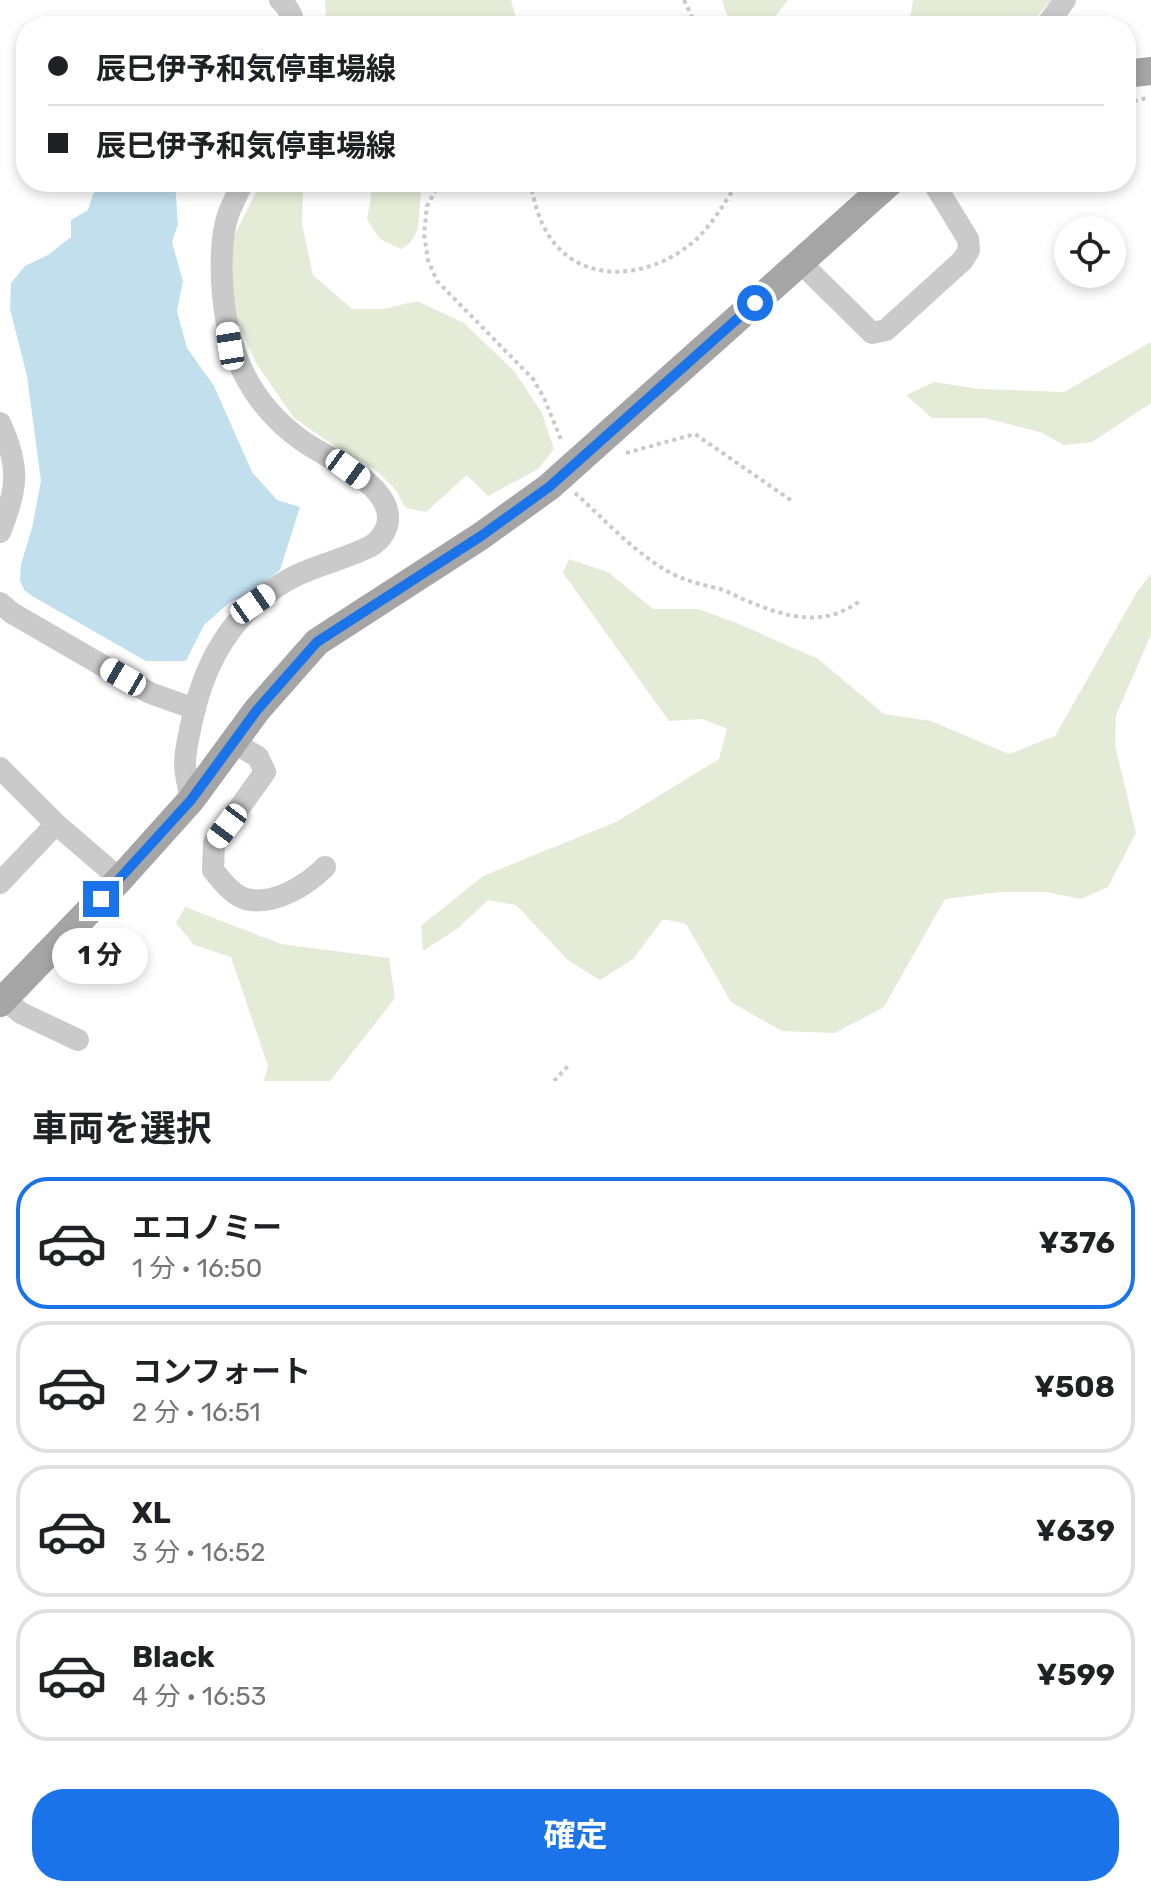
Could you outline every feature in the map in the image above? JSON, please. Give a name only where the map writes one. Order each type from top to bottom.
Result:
[{"type":"main road","points":[[2,1001],[191,800],[257,710],[317,642],[481,536],[549,487],[576,480],[595,447],[879,192]]},
{"type":"street","points":[[280,0],[292,16]]},
{"type":"street","points":[[191,800],[185,765],[195,709],[199,689],[219,645],[253,604],[315,566],[372,545],[385,533],[389,518],[385,503],[376,491],[348,469],[303,442],[263,404],[243,376],[230,346],[222,297],[220,255],[228,217],[239,192]]},
{"type":"street","points":[[800,262],[872,333],[886,330],[963,260],[969,250],[968,239],[939,192]]},
{"type":"street","points":[[0,423],[14,457],[16,477],[13,502],[0,532]]},
{"type":"street","points":[[0,603],[12,613],[150,693],[195,709]]},
{"type":"street","points":[[233,742],[258,757],[265,772],[214,843],[213,870],[229,889],[246,898],[263,899],[299,887],[325,867]]},
{"type":"street","points":[[0,768],[56,824],[120,879]]},
{"type":"street","points":[[0,883],[56,824]]},
{"type":"street","points":[[2,1001],[78,1040]]},
{"type":"path","points":[[435,192],[427,206],[424,234],[428,260],[437,281],[533,379],[544,398],[576,480],[656,564],[694,584],[718,588],[792,616],[830,617],[846,612],[861,600]]},
{"type":"path","points":[[532,192],[535,210],[556,246],[583,263],[612,273],[634,272],[685,249],[700,235],[731,192]]},
{"type":"path","points":[[595,447],[606,458],[695,434],[792,501]]},
{"type":"path","points":[[554,1081],[568,1066]]},
{"type":"green space","points":[[325,0],[511,0],[515,16],[326,16]]},
{"type":"green space","points":[[722,0],[788,0],[776,16],[728,16]]},
{"type":"green space","points":[[913,0],[1051,0],[1037,16],[911,16]]},
{"type":"green space","points":[[256,192],[304,192],[302,224],[313,275],[352,309],[383,309],[417,301],[464,323],[514,371],[542,413],[554,449],[538,469],[488,496],[467,475],[426,512],[406,508],[395,489],[375,469],[343,452],[294,418],[256,363],[231,306],[231,242]]},
{"type":"green space","points":[[372,192],[422,192],[418,228],[410,243],[401,249],[380,239],[367,220]]},
{"type":"green space","points":[[1151,342],[1151,403],[1092,442],[1064,445],[1040,432],[985,418],[932,418],[906,395],[934,382],[980,389],[1064,392]]},
{"type":"green space","points":[[569,559],[608,572],[653,609],[698,609],[818,659],[884,714],[931,721],[1009,754],[1055,736],[1138,590],[1151,574],[1151,635],[1116,715],[1115,745],[1136,833],[1108,887],[1081,899],[1046,892],[1001,892],[945,899],[884,1007],[835,1033],[782,1031],[731,1002],[686,924],[663,919],[633,959],[600,980],[569,961],[516,905],[488,900],[457,929],[423,951],[421,926],[483,876],[616,822],[719,759],[727,729],[703,719],[669,721],[563,573]]},
{"type":"green space","points":[[185,907],[281,944],[389,958],[395,998],[330,1081],[264,1081],[268,1066],[231,957],[194,945],[176,923]]},
{"type":"water","points":[[176,192],[178,224],[172,242],[183,281],[177,311],[187,348],[214,386],[252,472],[277,500],[300,507],[280,570],[250,594],[230,602],[204,625],[186,661],[146,661],[32,596],[24,590],[20,580],[41,481],[27,376],[10,309],[11,283],[25,266],[48,255],[71,237],[71,220],[88,210],[93,194]]},
{"type":"route","points":[[101,899],[191,800],[257,710],[317,642],[481,536],[549,487],[755,303]]}]
